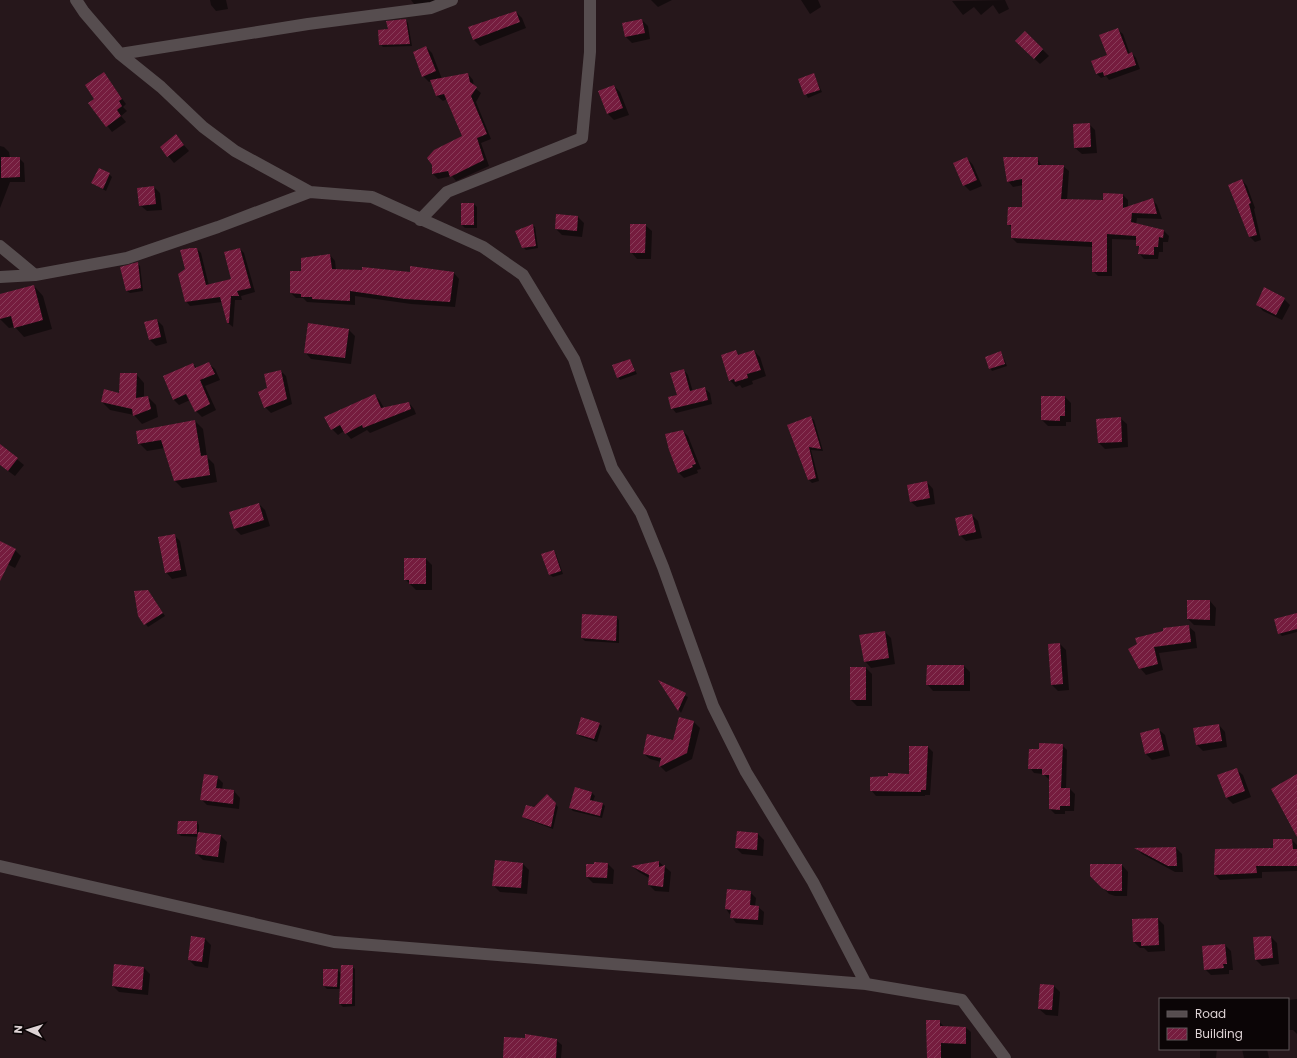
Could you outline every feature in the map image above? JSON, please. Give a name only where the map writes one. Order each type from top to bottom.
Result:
[{"type":"street","points":[[76,0],[84,12],[120,54],[161,87],[203,126],[235,151],[310,192],[372,197],[420,220],[483,247],[523,275],[574,359],[612,468],[641,513],[663,567],[713,706],[746,772],[813,882],[866,984]]},
{"type":"street","points":[[120,54],[308,24],[431,8],[452,0]]},
{"type":"street","points":[[420,220],[447,192],[582,138],[590,52],[590,0]]},
{"type":"street","points":[[0,277],[35,275],[127,258],[218,227],[310,192]]},
{"type":"street","points":[[0,246],[35,275]]},
{"type":"street","points":[[0,866],[334,942],[866,984],[962,1000],[1005,1058]]},
{"type":"building","points":[[516,11],[520,22],[473,40],[468,27]]},
{"type":"building","points":[[406,19],[410,44],[379,45],[378,30],[388,29],[386,21]]},
{"type":"building","points":[[642,19],[645,33],[625,37],[622,23]]},
{"type":"building","points":[[1118,28],[1128,54],[1132,52],[1136,65],[1104,76],[1103,72],[1096,74],[1091,61],[1107,55],[1099,35]]},
{"type":"building","points":[[1025,31],[1043,49],[1034,59],[1015,41]]},
{"type":"building","points":[[426,46],[436,71],[422,77],[413,52]]},
{"type":"building","points":[[104,72],[122,99],[119,101],[122,106],[117,110],[121,116],[106,127],[88,103],[94,99],[85,85]]},
{"type":"building","points":[[468,73],[470,82],[477,87],[471,96],[487,134],[477,138],[484,160],[450,177],[448,171],[432,174],[432,165],[427,158],[434,150],[462,136],[444,94],[436,96],[430,80]]},
{"type":"building","points":[[814,73],[820,90],[804,95],[798,79]]},
{"type":"building","points":[[614,85],[623,108],[607,114],[598,91]]},
{"type":"building","points":[[1090,123],[1091,147],[1074,148],[1073,124]]},
{"type":"building","points":[[176,134],[184,145],[167,157],[160,147]]},
{"type":"building","points":[[1,157],[20,157],[20,177],[1,178]]},
{"type":"building","points":[[967,157],[977,180],[963,186],[953,163]]},
{"type":"building","points":[[1003,157],[1038,157],[1038,165],[1064,165],[1061,199],[1103,200],[1103,193],[1123,194],[1123,208],[1153,198],[1157,214],[1132,213],[1131,222],[1164,230],[1163,238],[1159,237],[1158,247],[1154,247],[1154,255],[1138,254],[1139,246],[1136,246],[1136,236],[1107,234],[1107,272],[1092,272],[1092,242],[1011,238],[1011,225],[1007,225],[1008,207],[1022,207],[1022,179],[1007,182]]},
{"type":"building","points":[[99,168],[110,173],[103,189],[91,183]]},
{"type":"building","points":[[1242,179],[1251,203],[1249,204],[1257,235],[1249,237],[1228,185]]},
{"type":"building","points":[[154,186],[156,204],[139,206],[137,188]]},
{"type":"building","points":[[461,203],[474,203],[474,225],[461,225]]},
{"type":"building","points":[[556,214],[578,216],[577,231],[555,229]]},
{"type":"building","points":[[533,224],[536,246],[522,248],[515,231]]},
{"type":"building","points":[[630,224],[646,224],[645,253],[630,253]]},
{"type":"building","points":[[197,248],[206,285],[231,279],[224,252],[240,248],[251,288],[237,291],[239,296],[231,296],[229,323],[227,323],[220,297],[185,302],[178,274],[185,269],[180,250]]},
{"type":"building","points":[[330,254],[332,269],[362,270],[362,267],[410,272],[410,266],[454,272],[450,302],[405,299],[350,291],[350,301],[312,299],[312,297],[301,297],[301,294],[290,293],[290,271],[301,271],[301,258]]},
{"type":"building","points":[[138,262],[141,288],[126,291],[120,267]]},
{"type":"building","points":[[34,285],[43,320],[14,328],[11,316],[0,319],[0,294]]},
{"type":"building","points":[[1264,287],[1285,298],[1276,315],[1256,305]]},
{"type":"building","points":[[157,319],[161,337],[149,340],[144,322]]},
{"type":"building","points":[[308,323],[349,329],[345,358],[304,353]]},
{"type":"building","points":[[736,350],[738,355],[754,350],[761,370],[747,374],[748,378],[735,382],[734,379],[729,381],[721,355]]},
{"type":"building","points":[[1001,351],[1005,364],[989,369],[985,357]]},
{"type":"building","points":[[630,359],[635,371],[617,378],[612,365]]},
{"type":"building","points":[[209,362],[215,374],[200,380],[210,404],[195,412],[186,394],[173,400],[163,376],[193,363],[195,368]]},
{"type":"building","points":[[684,369],[690,391],[705,387],[708,400],[671,409],[668,397],[677,395],[670,373]]},
{"type":"building","points":[[281,370],[287,399],[264,408],[258,392],[267,388],[264,374]]},
{"type":"building","points":[[120,373],[137,373],[136,398],[148,396],[151,409],[133,416],[132,409],[101,402],[104,389],[119,393]]},
{"type":"building","points":[[375,394],[381,408],[409,402],[411,409],[363,428],[362,425],[345,434],[340,425],[331,430],[324,417]]},
{"type":"building","points":[[1041,396],[1065,396],[1065,416],[1060,416],[1060,421],[1041,420]]},
{"type":"building","points":[[811,416],[821,449],[809,447],[816,478],[808,480],[787,425]]},
{"type":"building","points":[[1121,417],[1122,442],[1098,443],[1096,419]]},
{"type":"building","points":[[195,420],[201,456],[207,455],[210,475],[174,481],[161,440],[138,444],[136,431]]},
{"type":"building","points":[[683,430],[696,464],[692,465],[693,467],[678,473],[669,450],[665,434]]},
{"type":"building","points":[[0,444],[18,458],[8,471],[0,465]]},
{"type":"building","points":[[927,481],[930,498],[910,502],[907,485]]},
{"type":"building","points":[[259,503],[264,520],[234,529],[229,512]]},
{"type":"building","points":[[972,514],[976,532],[959,536],[955,518]]},
{"type":"building","points":[[175,534],[181,570],[165,573],[158,537]]},
{"type":"building","points":[[0,541],[16,549],[0,581]]},
{"type":"building","points":[[554,550],[561,571],[549,575],[541,554]]},
{"type":"building","points":[[404,558],[426,558],[426,584],[409,584],[409,580],[404,580]]},
{"type":"building","points":[[148,590],[163,613],[144,625],[138,616],[134,591]]},
{"type":"building","points":[[1187,600],[1210,600],[1210,620],[1187,619]]},
{"type":"building","points":[[1297,613],[1297,629],[1278,634],[1274,619]]},
{"type":"building","points":[[582,614],[617,616],[616,641],[581,638]]},
{"type":"building","points":[[1189,625],[1191,642],[1154,647],[1158,664],[1139,669],[1128,649],[1137,644],[1135,638],[1163,631],[1163,628]]},
{"type":"building","points":[[885,631],[889,658],[864,662],[859,635]]},
{"type":"building","points":[[1060,643],[1063,684],[1051,685],[1048,644]]},
{"type":"building","points":[[927,665],[964,665],[964,685],[926,685]]},
{"type":"building","points":[[850,667],[866,667],[866,700],[850,700]]},
{"type":"building","points":[[658,680],[686,693],[678,711]]},
{"type":"building","points":[[581,717],[600,723],[594,739],[576,734]]},
{"type":"building","points":[[679,717],[694,721],[687,753],[659,767],[661,758],[643,754],[647,734],[673,740]]},
{"type":"building","points":[[1219,724],[1222,741],[1196,745],[1193,728]]},
{"type":"building","points":[[1159,728],[1164,750],[1145,754],[1140,733]]},
{"type":"building","points":[[1039,743],[1063,744],[1061,788],[1070,788],[1070,806],[1060,806],[1060,810],[1049,809],[1049,775],[1042,775],[1042,769],[1028,769],[1029,749],[1039,749]]},
{"type":"building","points":[[909,746],[928,746],[926,790],[921,790],[921,792],[870,791],[870,777],[888,776],[888,773],[909,774]]},
{"type":"building","points":[[1237,768],[1245,791],[1226,798],[1217,775]]},
{"type":"building","points":[[204,774],[218,776],[216,788],[234,790],[233,804],[200,800]]},
{"type":"building","points":[[1297,774],[1297,837],[1271,789]]},
{"type":"building","points":[[575,787],[592,792],[590,800],[603,803],[600,816],[569,808]]},
{"type":"building","points":[[547,794],[556,803],[551,827],[522,817],[526,805],[534,807]]},
{"type":"building","points":[[178,821],[197,821],[197,834],[177,834]]},
{"type":"building","points":[[737,831],[758,833],[757,850],[735,848]]},
{"type":"building","points":[[198,832],[221,835],[218,857],[195,854]]},
{"type":"building","points":[[1273,839],[1292,839],[1293,849],[1297,849],[1297,866],[1256,866],[1257,873],[1214,875],[1215,849],[1273,848]]},
{"type":"building","points":[[1176,847],[1177,866],[1168,866],[1134,848]]},
{"type":"building","points":[[495,860],[523,863],[521,888],[492,886]]},
{"type":"building","points":[[659,861],[659,867],[665,865],[663,887],[648,885],[649,875],[631,866]]},
{"type":"building","points":[[594,862],[608,863],[607,878],[586,877],[586,864],[594,864]]},
{"type":"building","points":[[1090,864],[1122,864],[1122,891],[1108,891],[1102,888],[1090,876]]},
{"type":"building","points":[[727,889],[751,891],[750,905],[759,906],[758,920],[730,918],[731,910],[725,909]]},
{"type":"building","points":[[1158,918],[1159,945],[1141,946],[1141,942],[1133,942],[1132,919]]},
{"type":"building","points":[[191,936],[205,938],[202,962],[188,960]]},
{"type":"building","points":[[1271,936],[1273,958],[1255,960],[1253,937]]},
{"type":"building","points":[[1225,944],[1227,964],[1223,964],[1224,968],[1204,970],[1202,946]]},
{"type":"building","points":[[114,964],[144,967],[142,990],[112,986]]},
{"type":"building","points":[[341,965],[353,965],[352,1004],[339,1004]]},
{"type":"building","points":[[323,969],[338,969],[337,987],[323,986]]},
{"type":"building","points":[[1040,984],[1054,985],[1052,1010],[1038,1009]]},
{"type":"building","points":[[926,1020],[940,1020],[940,1026],[966,1027],[966,1044],[941,1043],[941,1058],[927,1058]]},
{"type":"building","points":[[525,1034],[557,1039],[556,1058],[503,1058],[504,1037],[525,1038]]}]
